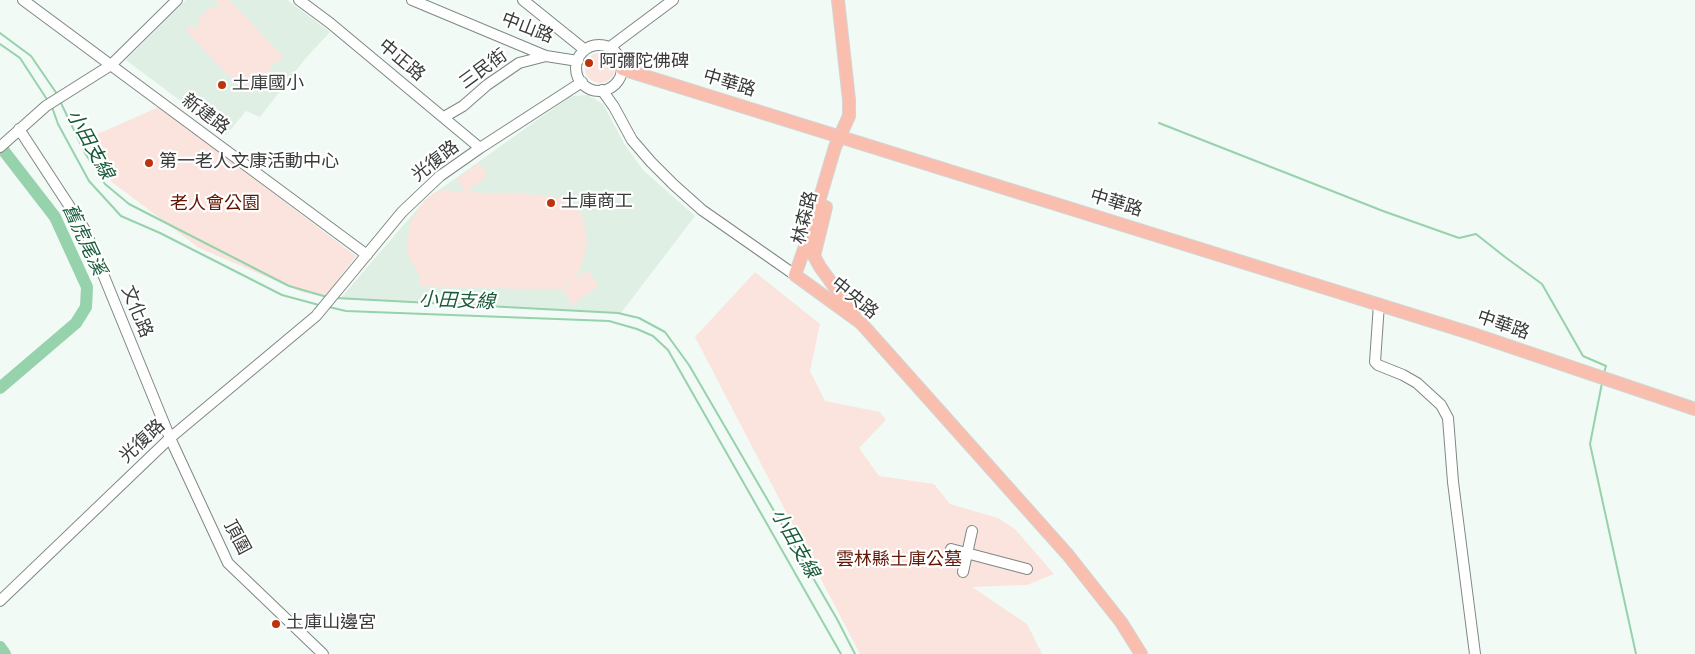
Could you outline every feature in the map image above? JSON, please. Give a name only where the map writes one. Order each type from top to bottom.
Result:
[{"type":"main road","name":"林森路","points":[[795,275],[836,147],[849,116],[849,100],[838,0]]},
{"type":"main road","name":"中華路","points":[[622,69],[1379,304],[1695,409]]},
{"type":"main road","name":"林森路","points":[[841,137],[842,149],[814,256],[861,324]]},
{"type":"main road","name":"中央路","points":[[795,275],[861,324],[1068,555],[1121,622],[1141,654]]},
{"type":"street","name":"新建路","points":[[23,0],[367,256]]},
{"type":"street","points":[[2,145],[46,106],[111,65],[177,0]]},
{"type":"street","name":"中正路","points":[[299,0],[330,23],[480,148]]},
{"type":"street","name":"中山路","points":[[412,0],[546,56],[578,61]]},
{"type":"street","points":[[523,0],[585,50]]},
{"type":"street","points":[[610,47],[674,0]]},
{"type":"street","points":[[597,45],[610,47],[619,56],[622,69],[620,77],[610,88],[595,90],[588,87],[582,82],[577,68],[578,61],[585,50],[597,45]]},
{"type":"street","name":"三民街","points":[[444,117],[463,106],[487,85],[519,63],[546,56]]},
{"type":"street","name":"光復路","points":[[0,601],[170,438],[316,316],[402,212],[440,176],[582,82]]},
{"type":"street","name":"中央路","points":[[602,90],[614,107],[632,140],[668,179],[702,210],[795,275]]},
{"type":"street","name":"文化路","points":[[19,129],[85,230],[170,438]]},
{"type":"street","points":[[1379,304],[1375,362],[1417,382],[1441,405],[1448,418],[1452,482],[1475,654]]},
{"type":"street","name":"頂圍","points":[[170,438],[228,563],[323,654]]},
{"type":"street","points":[[963,572],[972,531]]},
{"type":"street","points":[[951,549],[1027,568]]},
{"type":"shaded area","name":"土庫國小","points":[[186,0],[287,0],[330,32],[305,59],[260,117],[246,111],[226,135],[126,60]]},
{"type":"shaded area","name":"土庫商工","points":[[588,95],[603,104],[625,145],[643,170],[695,216],[621,313],[340,299],[425,200],[571,96]]},
{"type":"green space","points":[[217,0],[229,0],[284,57],[276,64],[273,61],[270,71],[259,81],[249,84],[252,87],[245,93],[186,31],[191,25],[196,30],[200,17],[205,12],[211,8],[220,7],[216,2]]},
{"type":"green space","points":[[600,53],[611,57],[615,68],[611,79],[600,83],[589,79],[585,68],[589,57]]},
{"type":"green space","name":"老人會公園","points":[[159,107],[356,256],[325,297],[302,292],[199,248],[112,182],[86,139]]},
{"type":"green space","points":[[479,163],[488,176],[466,192],[549,195],[574,205],[582,216],[585,227],[586,250],[579,272],[574,280],[563,286],[563,289],[588,270],[598,286],[572,305],[563,290],[419,286],[419,274],[408,256],[407,245],[410,223],[419,207],[435,192],[444,190],[465,192],[457,179]]},
{"type":"green space","name":"雲林縣土庫公墓","points":[[755,272],[820,324],[810,371],[825,401],[880,412],[886,420],[859,448],[879,476],[934,484],[950,504],[998,518],[1015,529],[1054,574],[1027,585],[972,587],[1027,624],[1042,654],[860,654],[695,337]]},
{"type":"waterway","points":[[0,33],[31,56],[57,94]]},
{"type":"waterway","name":"小田支線","points":[[0,44],[20,58],[48,101]]},
{"type":"waterway","points":[[60,101],[85,153],[105,184],[129,204],[289,286],[327,297]]},
{"type":"waterway","name":"小田支線","points":[[52,107],[58,124],[89,181],[121,216],[160,233],[282,295],[319,305]]},
{"type":"waterway","points":[[1159,123],[1383,211],[1459,238],[1476,234],[1542,284],[1583,356],[1606,366],[1604,373]]},
{"type":"waterway","name":"舊虎尾溪","points":[[0,146],[55,217],[87,287],[86,307],[76,323],[0,388]]},
{"type":"waterway","points":[[336,298],[618,313],[639,318],[665,332],[689,365],[837,619],[855,654]]},
{"type":"waterway","name":"小田支線","points":[[329,307],[346,311],[609,321],[653,336],[668,350],[841,654]]},
{"type":"waterway","points":[[1602,383],[1590,444],[1636,654]]},
{"type":"waterway","name":"舊虎尾溪","points":[[0,647],[5,654]]},
{"type":"place","name":"阿彌陀佛碑","points":[[589,63]]},
{"type":"place","name":"土庫國小","points":[[222,85]]},
{"type":"place","name":"第一老人文康活動中心","points":[[149,163]]},
{"type":"place","name":"土庫商工","points":[[551,203]]},
{"type":"place","name":"土庫山邊宮","points":[[276,624]]}]
